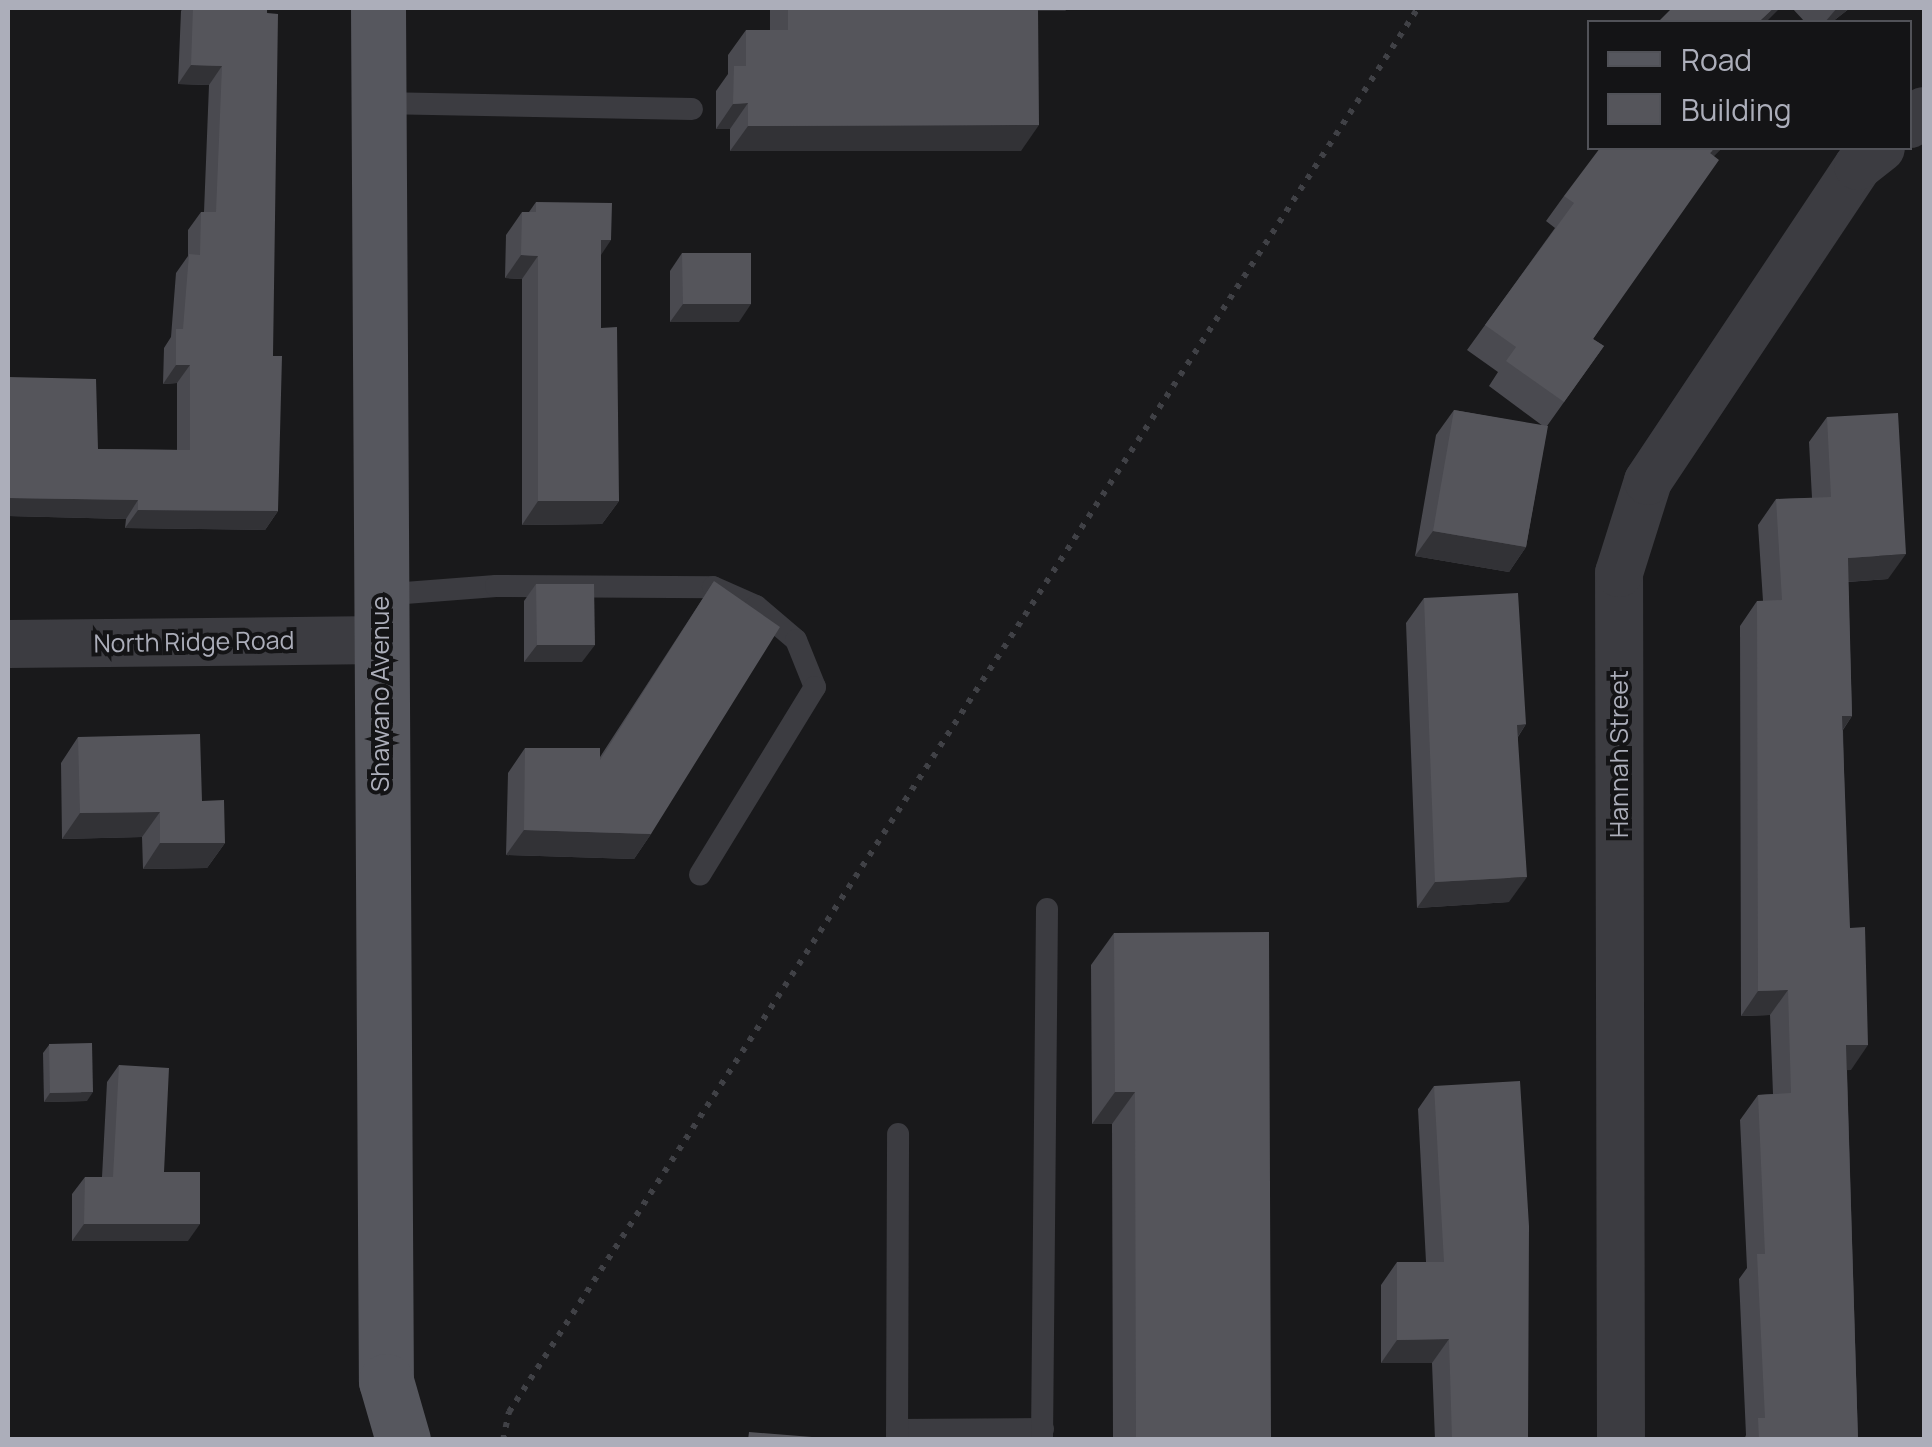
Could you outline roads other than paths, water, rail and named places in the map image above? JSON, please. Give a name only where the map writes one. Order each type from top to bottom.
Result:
[{"type":"main road","name":"Shawano Avenue","points":[[378,8],[386,1381],[404,1440]]},
{"type":"main road","name":"Shawano Avenue","points":[[363,1440],[386,1381]]},
{"type":"street","name":"Hannah Street","points":[[1621,1440],[1619,573],[1648,481],[1858,166],[1878,150]]},
{"type":"street","name":"North Ridge Road","points":[[8,644],[379,618]]},
{"type":"lane","points":[[379,103],[692,109]]},
{"type":"lane","points":[[379,618],[533,585],[712,587],[756,606],[796,640],[815,687],[700,875]]},
{"type":"lane","points":[[898,1134],[897,1435],[1042,1434],[1047,909]]}]
